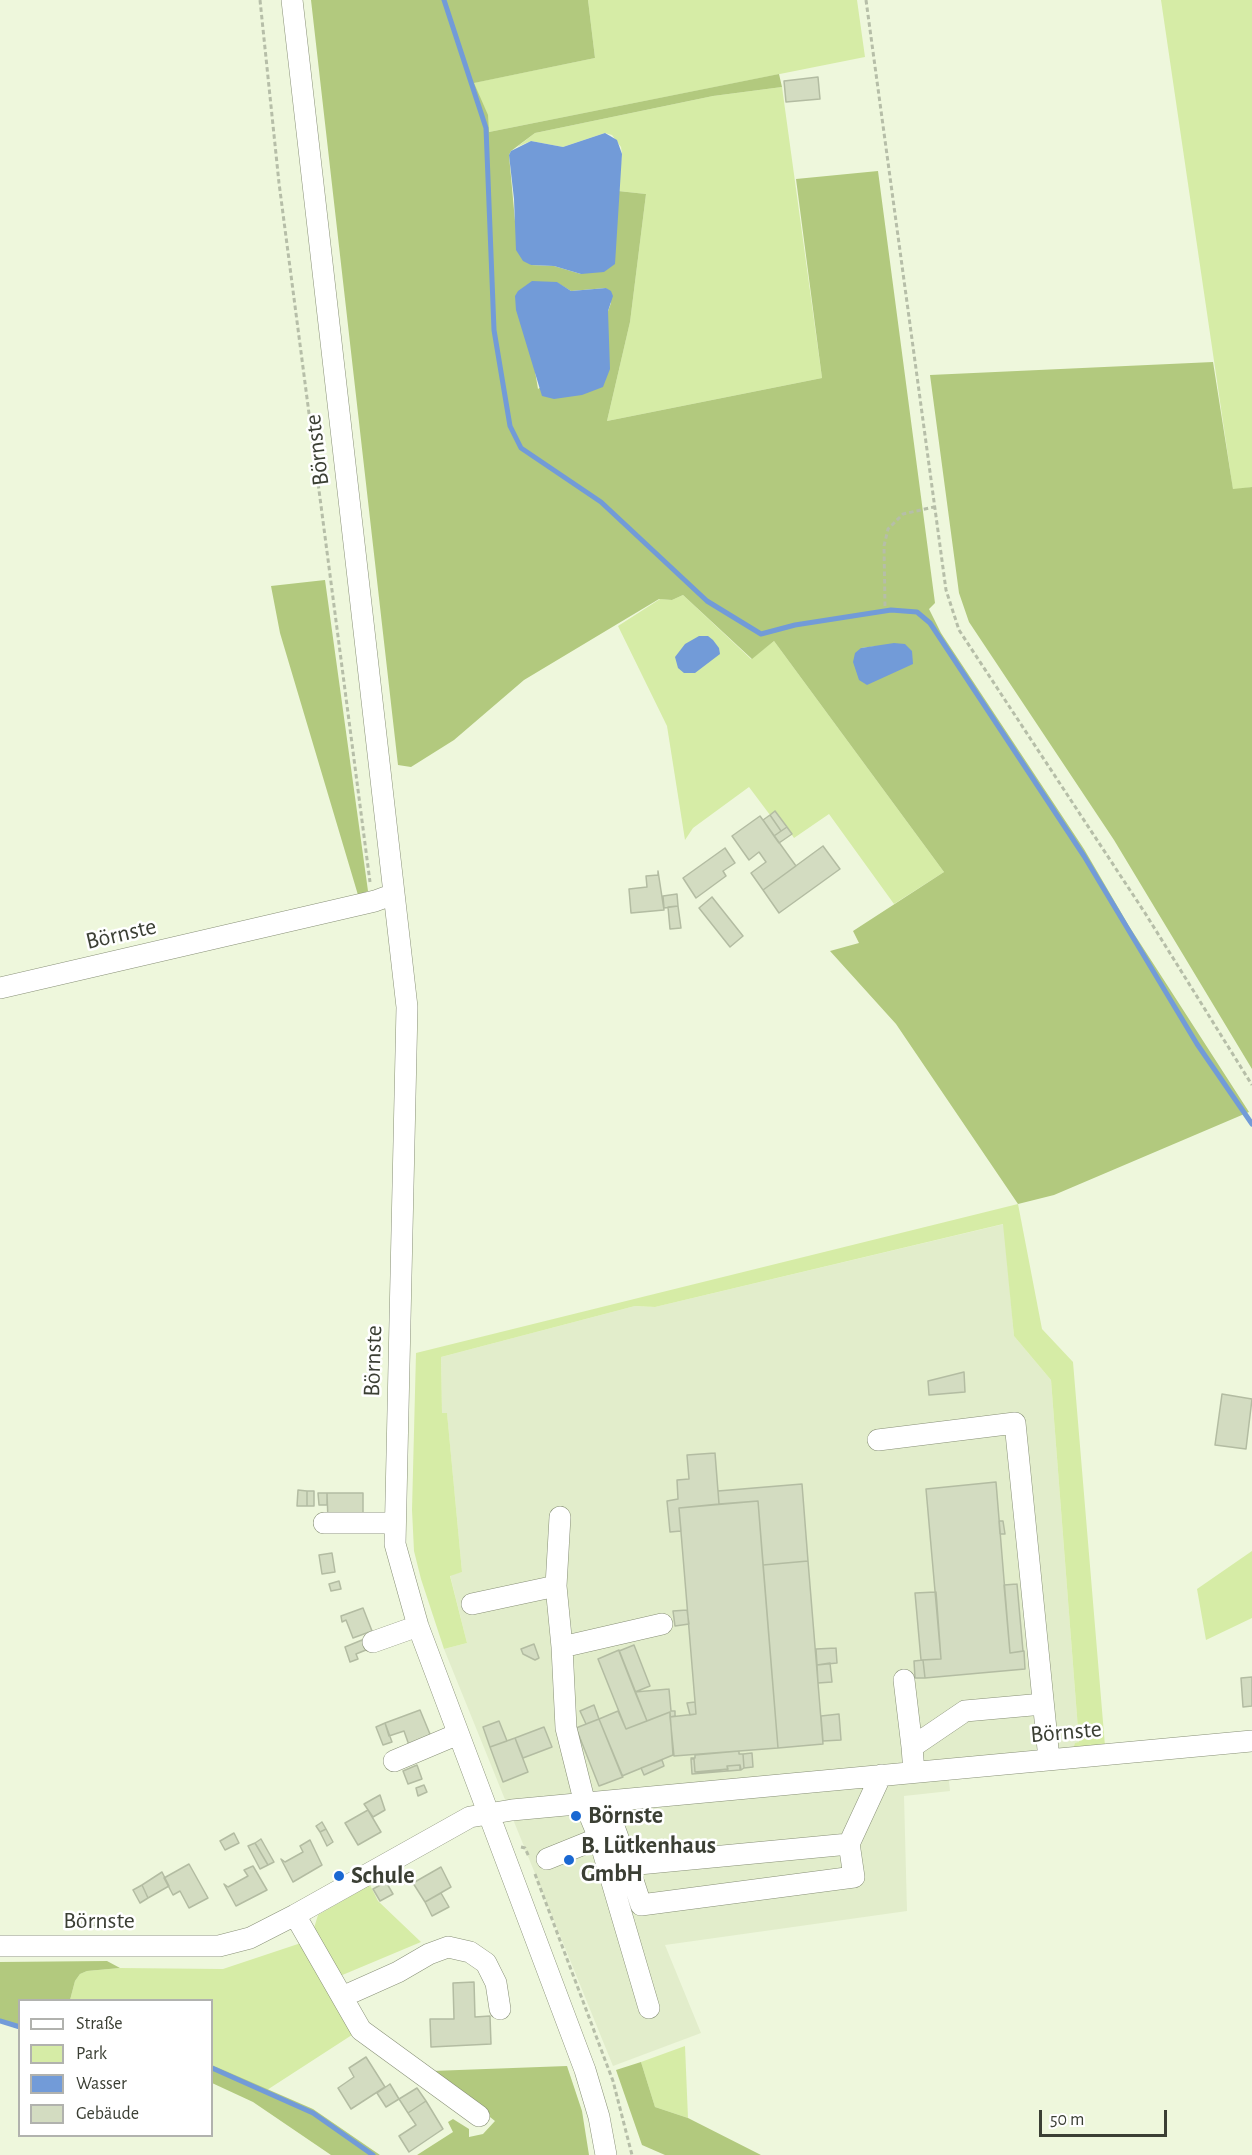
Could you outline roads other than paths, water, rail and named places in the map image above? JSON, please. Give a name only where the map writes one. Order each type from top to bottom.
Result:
[{"type":"street","name":"Börnste","points":[[292,0],[384,898],[407,1007],[394,1523],[399,1563],[418,1626],[585,2070],[599,2117],[606,2155]]},
{"type":"street","name":"Börnste","points":[[0,988],[384,898]]},
{"type":"street","points":[[878,1440],[1015,1423],[1049,1760]]},
{"type":"street","points":[[560,1517],[556,1586],[566,1728],[595,1803],[628,1864],[641,1905],[854,1878],[849,1843],[881,1775]]},
{"type":"street","points":[[324,1523],[394,1523]]},
{"type":"street","points":[[472,1604],[556,1586]]},
{"type":"street","points":[[562,1647],[662,1624]]},
{"type":"street","points":[[373,1642],[418,1626]]},
{"type":"street","points":[[904,1680],[914,1772]]},
{"type":"street","points":[[912,1747],[965,1711],[1043,1704]]},
{"type":"street","points":[[394,1761],[458,1734]]},
{"type":"street","name":"Börnste","points":[[0,1946],[219,1946],[250,1938],[470,1817],[528,1808],[1252,1741]]},
{"type":"street","points":[[595,1803],[599,1838],[649,2008]]},
{"type":"street","points":[[537,1862],[599,1838]]},
{"type":"street","points":[[628,1864],[849,1843]]},
{"type":"street","points":[[295,1915],[360,2030],[479,2116]]},
{"type":"street","points":[[342,1997],[448,1947],[470,1952],[486,1964],[496,1983],[500,2009]]},
{"type":"water","points":[[605,133],[617,140],[622,154],[615,264],[604,272],[581,274],[554,266],[531,265],[523,261],[516,250],[509,155],[511,151],[531,141],[563,147]]},
{"type":"water","points":[[532,281],[557,282],[571,291],[606,288],[611,291],[613,296],[608,311],[610,369],[603,387],[582,395],[554,399],[542,396],[516,310],[515,296]]},
{"type":"water","points":[[699,636],[708,636],[713,640],[720,654],[695,673],[684,673],[678,668],[675,657],[685,644]]},
{"type":"water","points":[[894,643],[905,644],[912,651],[913,664],[867,685],[859,680],[853,662],[855,653],[861,648]]},
{"type":"waterway","points":[[444,0],[486,128],[494,330],[510,426],[521,448],[601,502],[707,601],[761,634],[795,625],[891,610],[917,612],[930,623],[1084,856],[1197,1044],[1252,1124]]},
{"type":"waterway","points":[[0,2021],[18,2026]]},
{"type":"waterway","points":[[213,2068],[313,2113],[373,2155]]},
{"type":"place","name":"Börnste","points":[[576,1816]]},
{"type":"place","name":"B. Lütkenhaus GmbH","points":[[569,1860]]},
{"type":"place","name":"Schule","points":[[339,1876]]}]
